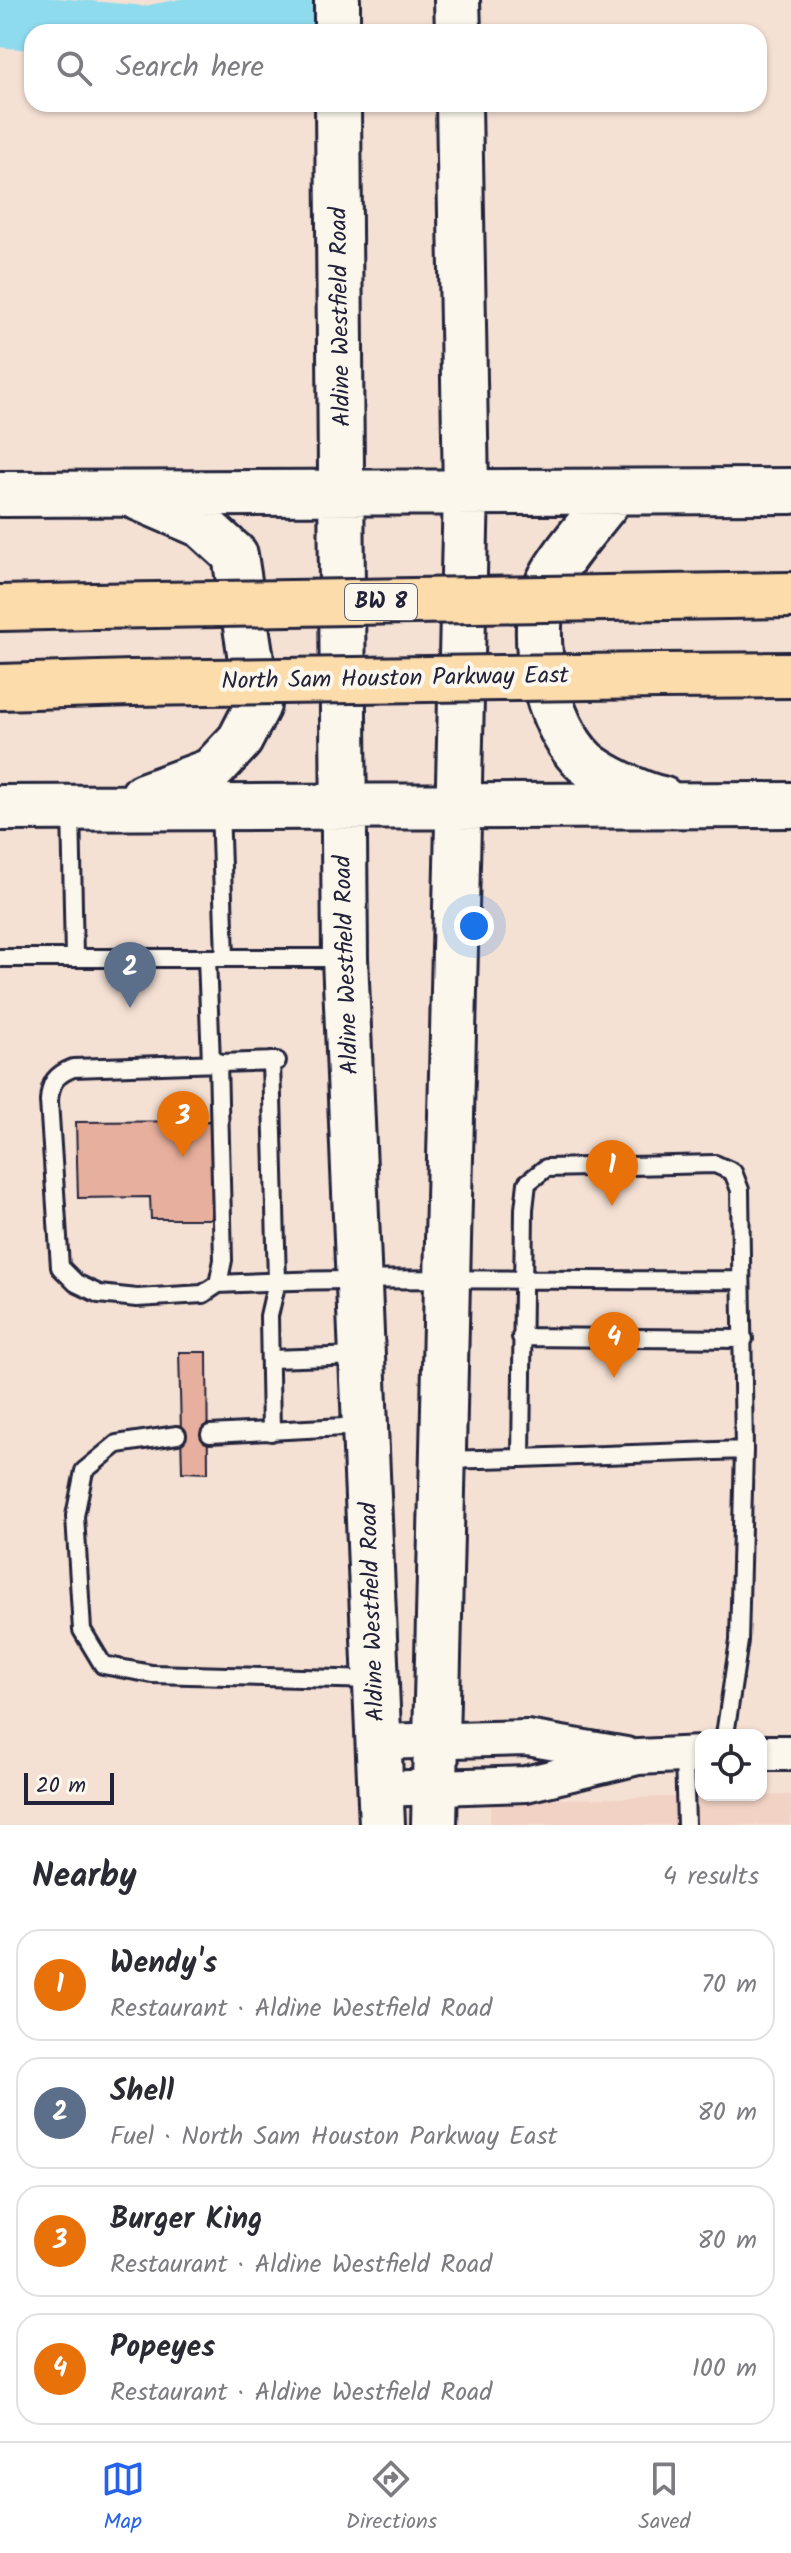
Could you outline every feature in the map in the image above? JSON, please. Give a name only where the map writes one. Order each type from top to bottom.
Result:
[{"type":"highway","name":"BW 8","points":[[0,608],[791,595]]},
{"type":"highway","name":"North Sam Houston Parkway East","points":[[0,687],[791,675]]},
{"type":"main road","points":[[337,0],[337,24]]},
{"type":"main road","points":[[457,0],[458,24]]},
{"type":"main road","name":"Aldine Westfield Road","points":[[338,112],[345,958],[381,1807]]},
{"type":"main road","points":[[434,1806],[466,490],[459,112]]},
{"type":"main road","points":[[0,494],[791,491]]},
{"type":"main road","points":[[115,806],[211,771],[240,740],[258,705],[235,555],[202,525],[126,492]]},
{"type":"main road","points":[[614,493],[548,583],[537,644],[554,719],[585,762],[645,796],[698,806]]},
{"type":"main road","points":[[0,808],[791,805]]},
{"type":"street","points":[[378,1742],[527,1738],[638,1757]]},
{"type":"street","points":[[767,1753],[791,1753]]},
{"type":"street","points":[[381,1807],[434,1806],[638,1757],[692,1755]]},
{"type":"lane","points":[[220,806],[225,958]]},
{"type":"lane","points":[[71,807],[74,958]]},
{"type":"lane","points":[[0,958],[345,958]]},
{"type":"lane","points":[[207,958],[223,1260],[218,1284]]},
{"type":"lane","points":[[271,1432],[269,1316],[277,1281],[274,1061],[73,1068],[59,1074],[50,1085],[49,1101],[60,1267],[76,1283],[99,1294],[137,1298],[203,1294],[218,1284],[277,1281],[359,1277],[522,1282],[741,1280]]},
{"type":"lane","points":[[521,1458],[522,1282],[527,1183],[546,1168],[715,1164],[733,1172],[740,1190],[744,1450],[739,1641],[726,1729]]},
{"type":"lane","points":[[521,1337],[744,1339]]},
{"type":"lane","points":[[270,1359],[362,1356]]},
{"type":"lane","points":[[210,1434],[365,1426]]},
{"type":"lane","points":[[177,1435],[117,1444],[84,1471],[75,1516],[82,1630],[103,1665],[152,1674],[376,1680]]},
{"type":"lane","points":[[441,1460],[744,1450]]},
{"type":"lane","points":[[686,1825],[692,1755]]},
{"type":"shaded area","points":[[767,1795],[791,1795],[791,1825],[489,1825],[492,1800],[695,1797],[695,1801],[767,1801]]},
{"type":"building","points":[[215,1121],[218,1219],[151,1219],[150,1197],[78,1198],[76,1122]]},
{"type":"building","points":[[179,1352],[207,1352],[208,1473],[182,1472]]},
{"type":"waterway","points":[[192,24],[314,0]]},
{"type":"waterway","points":[[0,20],[44,24]]},
{"type":"place","name":"Shell","points":[[130,1008]]},
{"type":"place","name":"Burger King","points":[[183,1157]]},
{"type":"place","name":"Wendy's","points":[[612,1206]]},
{"type":"place","name":"Popeyes","points":[[614,1378]]}]
